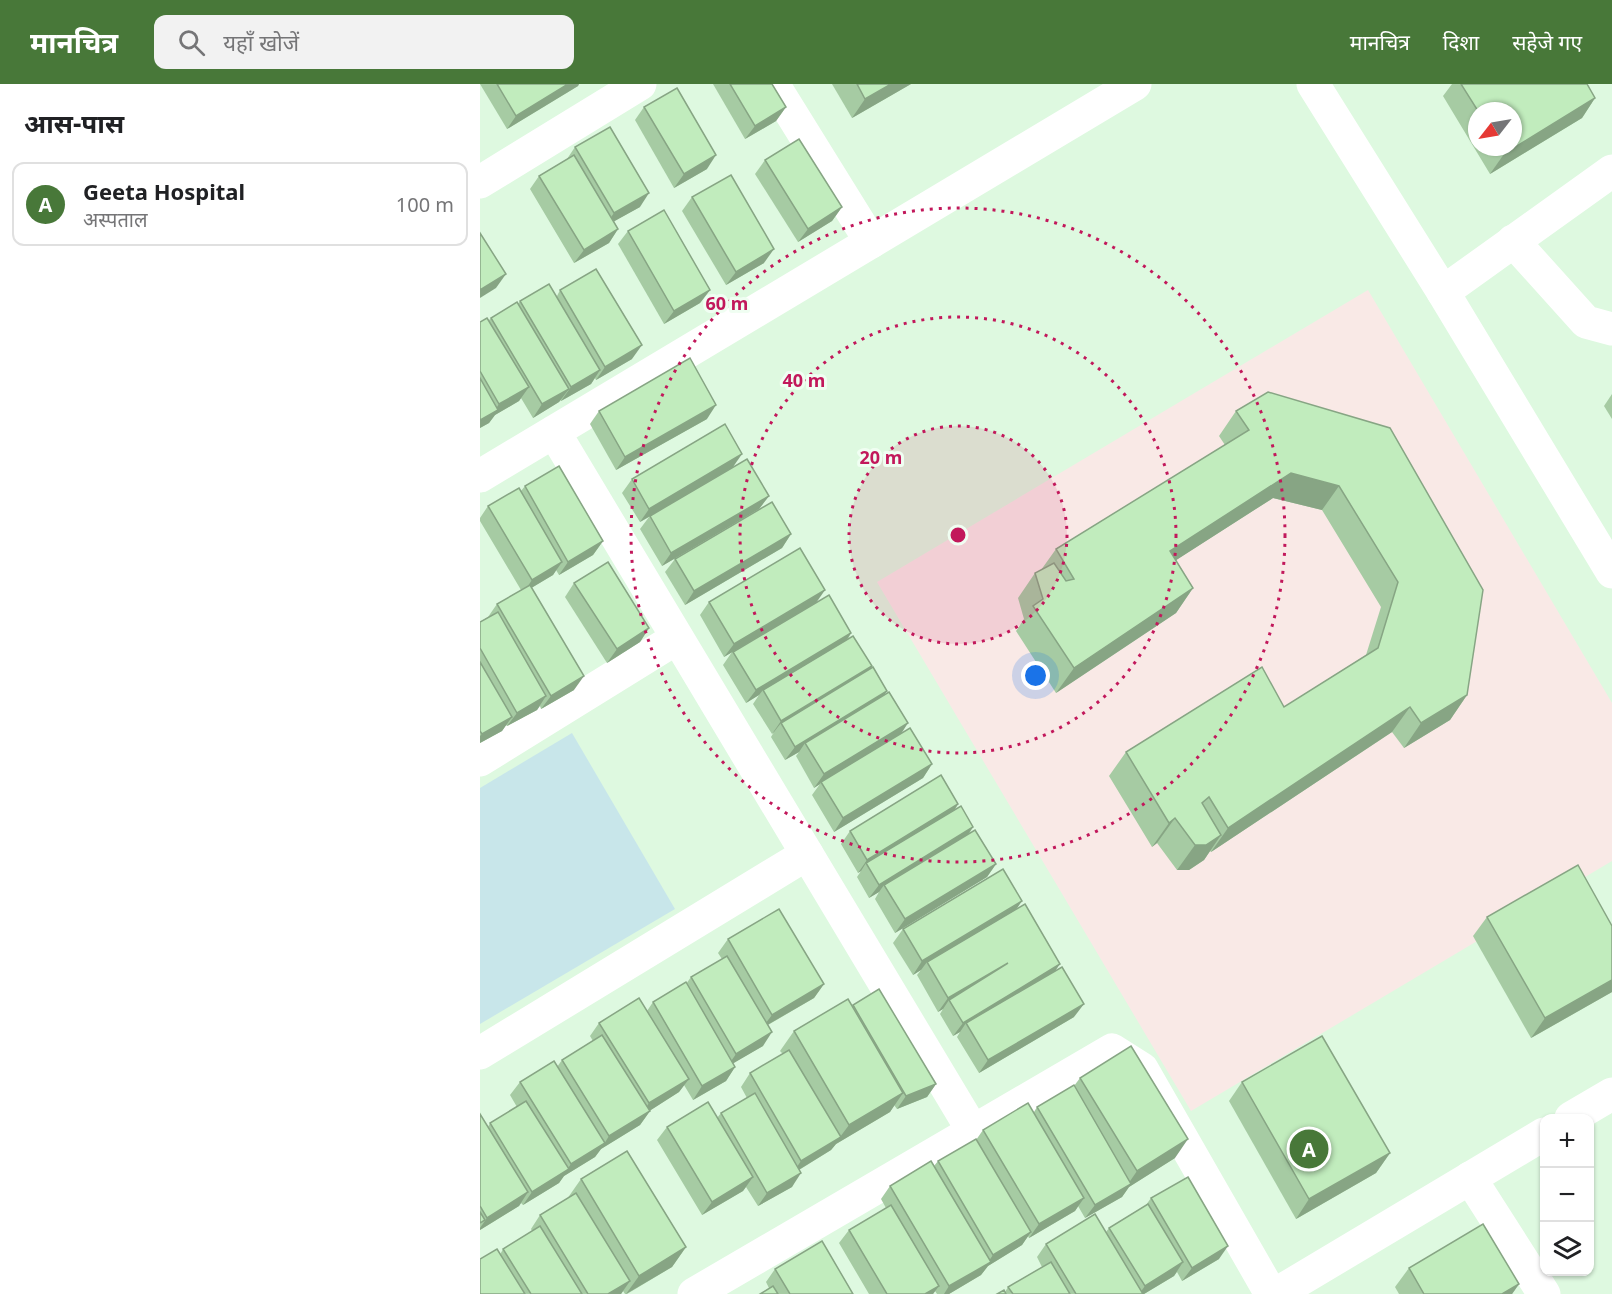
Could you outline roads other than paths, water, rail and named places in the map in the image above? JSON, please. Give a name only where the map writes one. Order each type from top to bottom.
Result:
[{"type":"street","points":[[485,169],[640,84]]},
{"type":"street","points":[[773,84],[871,242]]},
{"type":"street","points":[[480,476],[1135,84]]},
{"type":"street","points":[[1313,84],[1443,292],[1612,572]]},
{"type":"street","points":[[1443,292],[1612,171]]},
{"type":"street","points":[[1513,241],[1586,322],[1612,329]]},
{"type":"street","points":[[554,432],[974,1131]]},
{"type":"street","points":[[480,760],[677,638]]},
{"type":"street","points":[[480,1053],[807,854]]},
{"type":"street","points":[[694,1294],[1112,1050],[1142,1069],[1271,1294]]},
{"type":"street","points":[[1579,1114],[1612,1094]]},
{"type":"street","points":[[1276,1294],[1540,1137]]},
{"type":"street","points":[[1470,1179],[1544,1294]]},
{"type":"place","name":"Geeta Hospital","points":[[1309,1149]]}]
